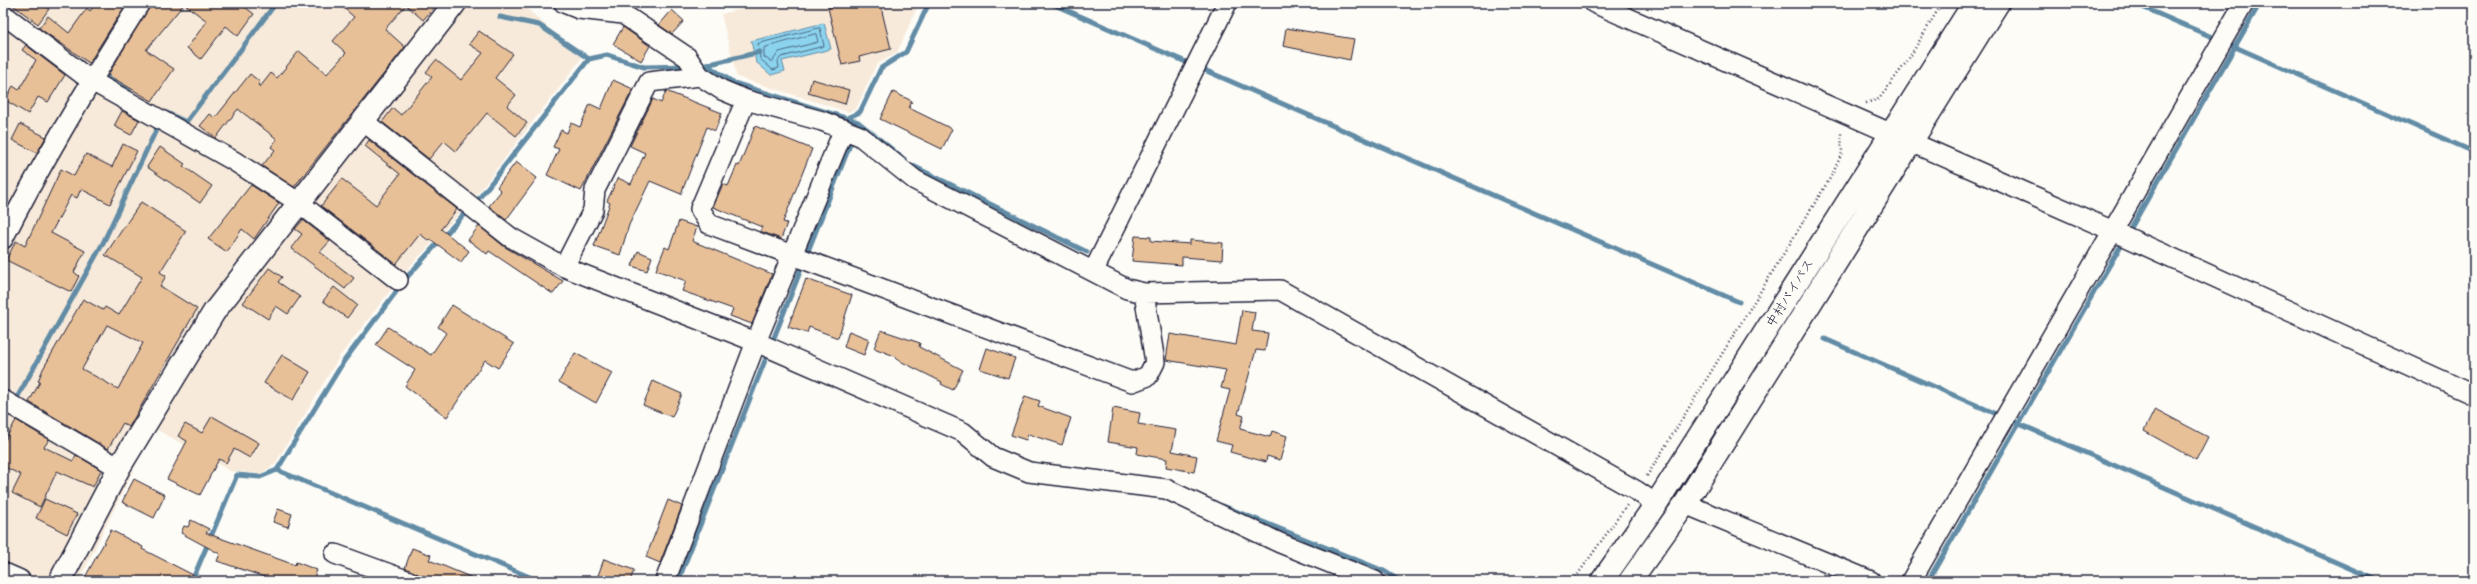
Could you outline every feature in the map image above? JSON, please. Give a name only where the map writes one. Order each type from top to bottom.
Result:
[{"type":"main road","points":[[60,581],[120,466],[214,312],[298,202],[455,3]]},
{"type":"main road","name":"中村バイパス","points":[[1602,581],[1656,504],[1974,3]]},
{"type":"main road","name":"中村バイパス","points":[[1630,581],[1685,504],[1998,3]]},
{"type":"main road","points":[[3,574],[20,581]]},
{"type":"street","points":[[3,239],[38,170],[90,80],[140,3]]},
{"type":"street","points":[[564,3],[579,9],[623,14],[687,57],[700,76],[722,90],[746,100],[822,121],[852,133],[915,180],[1094,270],[1127,289],[1144,293],[1280,290],[1637,491],[1656,504]]},
{"type":"street","points":[[1094,270],[1227,3]]},
{"type":"street","points":[[1594,3],[1621,8],[1840,110],[2111,230],[2474,395]]},
{"type":"street","points":[[1911,581],[2111,230],[2244,3]]},
{"type":"street","points":[[3,14],[90,80],[234,161],[298,202],[398,280]]},
{"type":"street","points":[[564,267],[594,210],[595,190],[649,82],[700,76]]},
{"type":"street","points":[[746,100],[700,209],[709,224],[1132,382],[1148,376],[1155,362],[1144,293]]},
{"type":"street","points":[[363,121],[510,237],[564,267],[756,342],[963,432],[993,457],[1029,472],[1166,489],[1280,543],[1375,581]]},
{"type":"street","points":[[665,581],[756,342],[792,256],[852,133]]},
{"type":"street","points":[[9,403],[109,462],[120,466]]},
{"type":"street","points":[[1685,504],[1871,581]]},
{"type":"street","points":[[335,554],[409,581]]},
{"type":"path","points":[[1573,581],[1637,491],[1832,175],[1842,153],[1840,110],[1879,99],[1908,60],[1942,3]]},
{"type":"shaded area","points":[[3,3],[521,3],[582,58],[478,193],[404,273],[340,356],[275,464],[261,474],[230,471],[154,428],[79,581],[3,581]]},
{"type":"shaded area","points":[[766,3],[919,3],[897,53],[876,65],[856,109],[848,112],[737,77],[721,14]]},
{"type":"water","points":[[824,23],[831,49],[782,61],[785,71],[771,75],[756,62],[751,41]]},
{"type":"building","points":[[10,3],[41,3],[49,9],[38,24]]},
{"type":"building","points":[[96,3],[126,4],[89,63],[39,28],[48,16],[69,33],[87,8],[90,11]]},
{"type":"building","points":[[151,3],[240,3],[254,14],[238,36],[226,26],[201,59],[187,48],[207,21],[184,4],[146,50],[174,69],[152,101],[108,75]]},
{"type":"building","points":[[338,3],[438,3],[423,20],[406,5],[385,29],[405,47],[294,187],[262,166],[275,150],[271,147],[277,139],[238,109],[216,138],[200,126],[210,114],[215,118],[250,74],[260,82],[258,85],[260,87],[271,73],[277,78],[299,51],[327,74],[346,53],[333,41],[354,17]]},
{"type":"building","points":[[846,3],[880,3],[891,49],[859,57],[860,61],[842,65],[828,8]]},
{"type":"building","points":[[672,10],[684,21],[672,34],[659,25]]},
{"type":"building","points":[[623,27],[650,46],[641,61],[613,44]]},
{"type":"building","points":[[1286,28],[1354,39],[1350,60],[1283,46]]},
{"type":"building","points":[[479,31],[513,54],[495,78],[516,95],[507,106],[527,123],[516,136],[487,113],[456,151],[444,141],[429,159],[382,122],[393,108],[401,115],[432,77],[426,72],[436,60],[461,80],[483,53],[469,44]]},
{"type":"building","points":[[26,45],[65,75],[48,102],[38,97],[28,114],[5,100],[13,86],[19,90],[36,60],[22,50]]},
{"type":"building","points":[[812,79],[849,90],[845,104],[808,93]]},
{"type":"building","points":[[613,80],[633,89],[581,191],[547,175],[559,149],[553,147],[561,130],[567,133],[571,123],[580,127],[590,104],[601,109]]},
{"type":"building","points":[[666,91],[722,113],[715,131],[707,127],[681,194],[650,181],[629,225],[620,255],[594,246],[610,203],[607,201],[618,178],[631,184],[645,153],[630,146],[653,99],[661,103]]},
{"type":"building","points":[[893,92],[912,101],[909,108],[952,129],[942,149],[880,119]]},
{"type":"building","points":[[122,111],[139,120],[131,135],[114,126]]},
{"type":"building","points":[[20,124],[46,137],[37,153],[12,140]]},
{"type":"building","points":[[755,126],[812,149],[783,222],[787,223],[781,239],[760,231],[762,227],[713,207],[723,184],[728,186],[737,165],[739,166]]},
{"type":"building","points":[[369,140],[457,209],[441,229],[469,251],[461,262],[430,239],[429,241],[420,234],[396,264],[321,206],[342,179],[376,205],[400,174],[365,146]]},
{"type":"building","points":[[123,144],[137,151],[110,204],[81,189],[77,198],[71,195],[51,233],[85,251],[74,272],[79,276],[71,292],[6,260],[16,241],[25,246],[61,169],[74,176],[86,154],[112,167]]},
{"type":"building","points":[[160,147],[185,164],[183,166],[212,186],[200,203],[147,167]]},
{"type":"building","points":[[516,162],[537,178],[506,220],[489,206],[501,191],[497,187]]},
{"type":"building","points":[[251,185],[279,203],[254,239],[242,229],[227,252],[208,239]]},
{"type":"building","points":[[141,202],[186,231],[160,272],[166,276],[160,286],[197,309],[129,427],[123,423],[108,449],[29,402],[40,382],[38,381],[43,369],[83,299],[103,310],[105,307],[119,315],[142,277],[105,255]],"holes":[[[107,325],[143,343],[118,389],[82,369]]]},
{"type":"building","points":[[303,220],[330,241],[320,252],[354,278],[345,289],[291,248],[302,234],[295,229]]},
{"type":"building","points":[[679,221],[697,227],[692,241],[772,274],[752,324],[730,316],[733,309],[682,291],[686,281],[656,270],[665,247],[669,249]]},
{"type":"building","points":[[479,226],[505,247],[563,281],[553,294],[489,251],[487,254],[468,240]]},
{"type":"building","points":[[1135,236],[1151,237],[1151,241],[1190,244],[1190,240],[1223,243],[1222,260],[1182,257],[1182,265],[1132,261]]},
{"type":"building","points":[[638,251],[652,257],[647,271],[632,266]]},
{"type":"building","points":[[269,268],[282,277],[278,282],[300,297],[288,314],[276,306],[268,319],[243,303]]},
{"type":"building","points":[[806,279],[852,295],[838,338],[809,327],[807,333],[788,327]]},
{"type":"building","points":[[334,287],[357,305],[347,318],[323,301]]},
{"type":"building","points":[[452,305],[514,344],[498,368],[485,360],[447,417],[405,386],[415,370],[376,345],[388,327],[431,355],[446,333],[438,327]]},
{"type":"building","points":[[1242,310],[1255,312],[1252,331],[1268,333],[1265,351],[1256,350],[1238,414],[1244,416],[1240,429],[1270,437],[1272,431],[1287,436],[1280,460],[1267,456],[1266,462],[1230,452],[1232,445],[1216,441],[1230,390],[1221,388],[1226,370],[1166,360],[1170,334],[1236,345]]},
{"type":"building","points":[[881,330],[920,343],[919,347],[963,370],[953,390],[941,384],[942,382],[896,359],[897,357],[874,348]]},
{"type":"building","points":[[849,331],[869,339],[864,355],[844,347]]},
{"type":"building","points":[[987,348],[1015,358],[1008,378],[980,369]]},
{"type":"building","points":[[575,353],[612,373],[596,403],[559,382]]},
{"type":"building","points":[[282,355],[310,372],[293,400],[264,383]]},
{"type":"building","points":[[653,381],[682,394],[672,417],[643,405]]},
{"type":"building","points":[[1025,396],[1040,401],[1038,406],[1071,418],[1062,445],[1028,434],[1026,440],[1011,435]]},
{"type":"building","points":[[1113,408],[1140,413],[1138,424],[1176,430],[1172,451],[1197,456],[1194,472],[1166,467],[1167,459],[1137,454],[1138,447],[1108,442]]},
{"type":"building","points":[[2155,409],[2208,437],[2196,460],[2144,431]]},
{"type":"building","points":[[212,416],[259,443],[250,458],[234,449],[226,463],[219,459],[200,495],[167,479],[187,441],[178,436],[185,424],[202,433]]},
{"type":"building","points":[[16,420],[49,440],[44,447],[73,461],[76,455],[101,470],[93,487],[57,471],[40,507],[12,493],[21,475],[3,466],[3,444]]},
{"type":"building","points":[[134,479],[165,495],[154,518],[122,502]]},
{"type":"building","points":[[45,499],[77,514],[67,534],[36,518]]},
{"type":"building","points":[[668,500],[682,506],[660,563],[646,557]]},
{"type":"building","points":[[278,509],[292,514],[288,527],[273,522]]},
{"type":"building","points":[[191,520],[209,529],[206,533],[295,565],[296,562],[317,570],[313,581],[276,581],[217,561],[220,554],[181,533],[184,526],[188,527]]},
{"type":"building","points":[[111,530],[143,547],[142,549],[205,581],[83,581]]},
{"type":"building","points":[[412,548],[431,555],[429,560],[480,581],[438,581],[405,568]]},
{"type":"building","points":[[604,559],[634,570],[630,581],[596,581]]},
{"type":"waterway","points":[[167,113],[186,122],[276,3]]},
{"type":"waterway","points":[[849,117],[860,112],[881,68],[906,52],[929,3]]},
{"type":"waterway","points":[[1050,3],[1739,302]]},
{"type":"waterway","points":[[2133,3],[2219,40]]},
{"type":"waterway","points":[[2128,233],[2260,3]]},
{"type":"waterway","points":[[500,17],[539,25],[589,59]]},
{"type":"waterway","points":[[2233,46],[2474,152]]},
{"type":"waterway","points":[[706,65],[760,52]]},
{"type":"waterway","points":[[480,197],[589,59],[607,55],[644,67],[688,66]]},
{"type":"waterway","points":[[707,65],[734,83],[858,122],[905,160]]},
{"type":"waterway","points":[[103,76],[129,91]]},
{"type":"waterway","points":[[3,423],[103,243],[157,128]]},
{"type":"waterway","points":[[806,256],[853,137]]},
{"type":"waterway","points":[[911,165],[1087,252]]},
{"type":"waterway","points":[[192,581],[237,475],[260,477],[277,470],[344,361],[408,276],[464,214]]},
{"type":"waterway","points":[[1928,581],[2124,240]]},
{"type":"waterway","points":[[678,581],[803,264]]},
{"type":"waterway","points":[[1825,339],[2379,581]]},
{"type":"waterway","points":[[277,470],[539,581]]},
{"type":"waterway","points":[[1223,506],[1384,571],[1400,581]]}]
